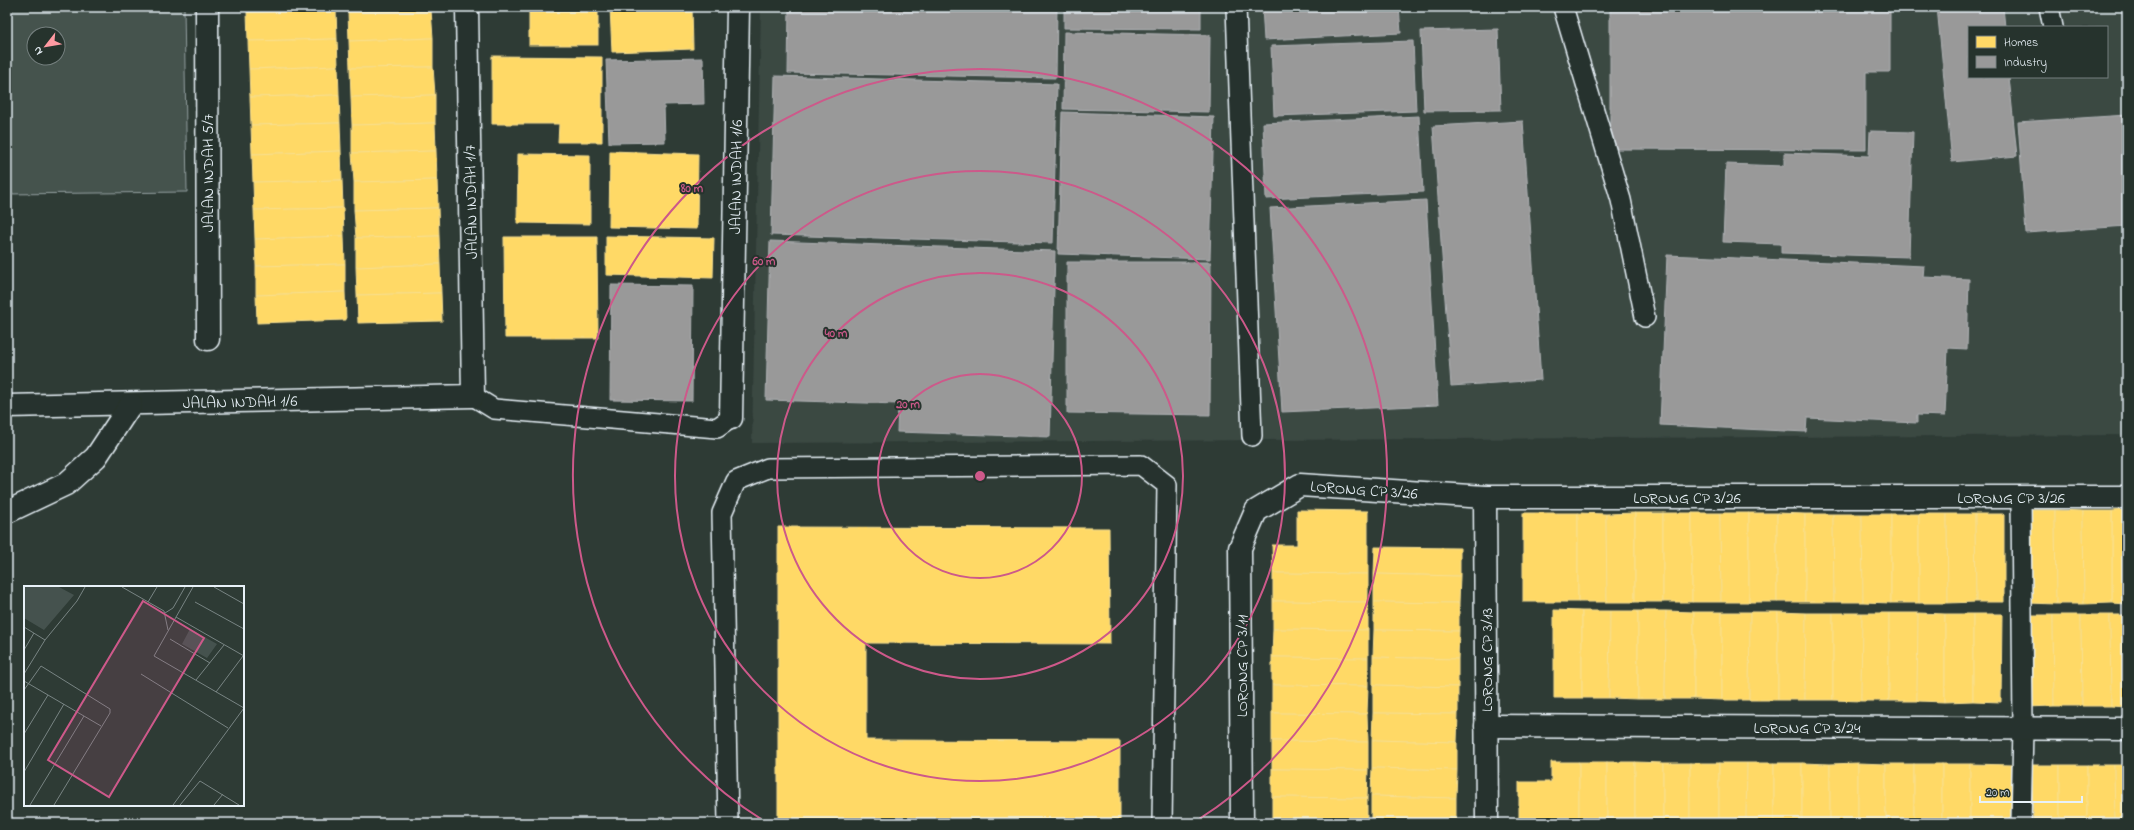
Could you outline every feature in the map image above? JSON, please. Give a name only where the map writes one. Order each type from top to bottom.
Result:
[{"type":"street","name":"JALAN INDAH 5/7","points":[[207,7],[208,338]]},
{"type":"street","name":"JALAN INDAH 1/7","points":[[467,7],[474,396]]},
{"type":"street","name":"JALAN INDAH 1/6","points":[[731,418],[738,7]]},
{"type":"street","name":"JALAN INDAH 1/6","points":[[7,406],[474,396]]},
{"type":"street","points":[[7,512],[66,484],[96,457],[131,404]]},
{"type":"street","name":"LORONG CP 3/26","points":[[1256,511],[1300,484],[1485,497],[2127,497]]},
{"type":"street","name":"LORONG CP 3/13","points":[[1485,497],[1487,823]]},
{"type":"street","name":"LORONG CP 3/11","points":[[1242,823],[1240,548],[1256,511]]},
{"type":"street","name":"LORONG CP 3/24","points":[[1486,726],[2127,729]]},
{"type":"lane","points":[[1236,7],[1252,436]]},
{"type":"lane","points":[[1563,7],[1621,200],[1645,317]]},
{"type":"lane","points":[[2049,7],[2053,26]]},
{"type":"lane","points":[[474,396],[494,409],[717,428],[731,418]]},
{"type":"lane","points":[[728,823],[722,513],[736,481],[768,468],[1142,465],[1167,485],[1162,823]]},
{"type":"lane","points":[[2021,497],[2023,728],[2021,823]]},
{"type":"shaded area","points":[[7,7],[184,7],[187,192],[7,194]]},
{"type":"shaded area","points":[[761,7],[2127,7],[2127,435],[752,443]]},
{"type":"building: Homes","points":[[247,7],[336,7],[336,10],[247,12]]},
{"type":"building: Homes","points":[[348,7],[431,7],[431,10],[348,12]]},
{"type":"building: Homes","points":[[529,7],[598,7],[598,45],[529,45]]},
{"type":"building: Homes","points":[[610,7],[692,7],[693,49],[612,52]]},
{"type":"building: Homes","points":[[336,10],[337,39],[248,41],[247,12]]},
{"type":"building: Homes","points":[[431,10],[433,38],[349,41],[348,12]]},
{"type":"building: Homes","points":[[433,38],[433,67],[350,68],[349,41]]},
{"type":"building: Homes","points":[[337,39],[338,66],[249,69],[248,41]]},
{"type":"building: Homes","points":[[492,56],[602,57],[602,142],[558,142],[559,124],[492,124]]},
{"type":"building: Homes","points":[[338,66],[339,95],[250,97],[249,69]]},
{"type":"building: Homes","points":[[433,67],[435,95],[351,97],[350,68]]},
{"type":"building: Homes","points":[[339,95],[340,123],[251,125],[250,97]]},
{"type":"building: Homes","points":[[435,95],[435,123],[352,125],[351,97]]},
{"type":"building: Homes","points":[[340,123],[341,151],[252,154],[251,125]]},
{"type":"building: Homes","points":[[435,123],[436,151],[352,153],[352,125]]},
{"type":"building: Homes","points":[[341,151],[342,180],[253,182],[252,154]]},
{"type":"building: Homes","points":[[436,151],[437,180],[354,182],[352,153]]},
{"type":"building: Homes","points":[[610,151],[698,154],[697,229],[609,227]]},
{"type":"building: Homes","points":[[518,154],[590,155],[590,224],[517,223]]},
{"type":"building: Homes","points":[[342,180],[343,208],[254,210],[253,182]]},
{"type":"building: Homes","points":[[437,180],[438,208],[354,210],[354,182]]},
{"type":"building: Homes","points":[[343,208],[344,236],[255,239],[254,210]]},
{"type":"building: Homes","points":[[438,208],[439,236],[356,238],[354,210]]},
{"type":"building: Homes","points":[[344,236],[345,264],[256,266],[255,239]]},
{"type":"building: Homes","points":[[439,236],[440,264],[356,267],[356,238]]},
{"type":"building: Homes","points":[[606,236],[714,238],[713,278],[606,275]]},
{"type":"building: Homes","points":[[504,237],[597,237],[598,338],[505,338]]},
{"type":"building: Homes","points":[[345,264],[345,292],[256,295],[256,266]]},
{"type":"building: Homes","points":[[440,264],[441,293],[357,295],[356,267]]},
{"type":"building: Homes","points":[[345,292],[346,320],[257,323],[256,295]]},
{"type":"building: Homes","points":[[441,293],[442,321],[358,323],[357,295]]},
{"type":"building: Homes","points":[[1297,510],[1368,511],[1368,574],[1273,573],[1272,545],[1297,545]]},
{"type":"building: Homes","points":[[2028,510],[2055,510],[2056,604],[2028,603]]},
{"type":"building: Homes","points":[[2055,510],[2083,511],[2084,604],[2056,604]]},
{"type":"building: Homes","points":[[2127,510],[2127,604],[2112,603],[2112,511]]},
{"type":"building: Homes","points":[[2083,511],[2112,511],[2112,603],[2084,604]]},
{"type":"building: Homes","points":[[1523,513],[1578,513],[1578,602],[1523,602]]},
{"type":"building: Homes","points":[[1578,513],[1606,514],[1607,602],[1578,602]]},
{"type":"building: Homes","points":[[1635,513],[1635,602],[1607,602],[1606,514]]},
{"type":"building: Homes","points":[[1635,513],[1663,513],[1663,602],[1635,602]]},
{"type":"building: Homes","points":[[1663,513],[1692,513],[1692,602],[1663,602]]},
{"type":"building: Homes","points":[[1692,513],[1720,513],[1721,602],[1692,602]]},
{"type":"building: Homes","points":[[1720,513],[1749,513],[1749,602],[1721,602]]},
{"type":"building: Homes","points":[[1749,513],[1777,513],[1777,602],[1749,602]]},
{"type":"building: Homes","points":[[1777,513],[1805,514],[1805,602],[1777,602]]},
{"type":"building: Homes","points":[[1805,514],[1833,514],[1834,602],[1805,602]]},
{"type":"building: Homes","points":[[1833,514],[1862,514],[1863,602],[1834,602]]},
{"type":"building: Homes","points":[[1862,514],[1891,514],[1891,603],[1863,602]]},
{"type":"building: Homes","points":[[1891,514],[1919,514],[1919,603],[1891,603]]},
{"type":"building: Homes","points":[[1919,514],[1947,514],[1948,603],[1919,603]]},
{"type":"building: Homes","points":[[1947,514],[1975,514],[1976,602],[1948,603]]},
{"type":"building: Homes","points":[[1975,514],[2004,514],[2004,602],[1976,602]]},
{"type":"building: Homes","points":[[778,527],[1109,528],[1110,644],[866,643],[866,740],[1120,741],[1120,823],[778,823]]},
{"type":"building: Homes","points":[[1375,547],[1460,548],[1460,576],[1374,574]]},
{"type":"building: Homes","points":[[1273,573],[1368,574],[1368,602],[1273,601]]},
{"type":"building: Homes","points":[[1374,574],[1460,576],[1459,603],[1374,602]]},
{"type":"building: Homes","points":[[1273,601],[1368,602],[1368,630],[1273,629]]},
{"type":"building: Homes","points":[[1374,602],[1459,603],[1459,631],[1374,630]]},
{"type":"building: Homes","points":[[1554,610],[1582,611],[1582,698],[1554,698]]},
{"type":"building: Homes","points":[[1582,611],[1610,611],[1609,698],[1582,698]]},
{"type":"building: Homes","points":[[1610,611],[1638,611],[1638,699],[1609,698]]},
{"type":"building: Homes","points":[[1638,611],[1666,611],[1665,699],[1638,699]]},
{"type":"building: Homes","points":[[1666,611],[1694,612],[1694,699],[1665,699]]},
{"type":"building: Homes","points":[[1694,612],[1722,612],[1722,700],[1694,699]]},
{"type":"building: Homes","points":[[1722,612],[1750,612],[1749,700],[1722,700]]},
{"type":"building: Homes","points":[[1750,612],[1778,612],[1778,700],[1749,700]]},
{"type":"building: Homes","points":[[1778,612],[1806,613],[1805,700],[1778,700]]},
{"type":"building: Homes","points":[[1806,613],[1833,613],[1833,700],[1805,700]]},
{"type":"building: Homes","points":[[1833,613],[1862,613],[1861,701],[1833,700]]},
{"type":"building: Homes","points":[[1862,613],[1889,613],[1889,701],[1861,701]]},
{"type":"building: Homes","points":[[1889,613],[1918,613],[1917,701],[1889,701]]},
{"type":"building: Homes","points":[[1918,613],[1945,614],[1945,702],[1917,701]]},
{"type":"building: Homes","points":[[1945,614],[1973,614],[1973,701],[1945,702]]},
{"type":"building: Homes","points":[[1973,614],[2002,614],[2001,702],[1973,701]]},
{"type":"building: Homes","points":[[2025,615],[2053,615],[2054,706],[2026,707]]},
{"type":"building: Homes","points":[[2053,615],[2081,615],[2082,706],[2054,706]]},
{"type":"building: Homes","points":[[2081,615],[2110,615],[2111,706],[2082,706]]},
{"type":"building: Homes","points":[[2110,615],[2127,615],[2127,707],[2111,706]]},
{"type":"building: Homes","points":[[1273,629],[1368,630],[1368,658],[1272,657]]},
{"type":"building: Homes","points":[[1374,630],[1459,631],[1458,659],[1373,657]]},
{"type":"building: Homes","points":[[1272,657],[1368,658],[1368,686],[1272,685]]},
{"type":"building: Homes","points":[[1373,657],[1458,659],[1458,687],[1373,685]]},
{"type":"building: Homes","points":[[1272,685],[1368,686],[1367,714],[1272,713]]},
{"type":"building: Homes","points":[[1373,685],[1458,687],[1458,714],[1373,713]]},
{"type":"building: Homes","points":[[1272,713],[1367,714],[1368,742],[1272,741]]},
{"type":"building: Homes","points":[[1373,713],[1458,714],[1457,742],[1372,740]]},
{"type":"building: Homes","points":[[1372,740],[1457,742],[1457,770],[1372,768]]},
{"type":"building: Homes","points":[[1272,741],[1368,742],[1368,770],[1272,769]]},
{"type":"building: Homes","points":[[1551,762],[1579,762],[1579,823],[1519,823],[1519,782],[1551,782]]},
{"type":"building: Homes","points":[[1579,762],[1607,762],[1607,823],[1579,823]]},
{"type":"building: Homes","points":[[1607,762],[1635,762],[1635,823],[1607,823]]},
{"type":"building: Homes","points":[[1635,762],[1663,763],[1663,823],[1635,823]]},
{"type":"building: Homes","points":[[1663,763],[1690,763],[1690,823],[1663,823]]},
{"type":"building: Homes","points":[[1690,763],[1719,763],[1719,823],[1690,823]]},
{"type":"building: Homes","points":[[1719,763],[1747,763],[1746,823],[1719,823]]},
{"type":"building: Homes","points":[[1747,763],[1774,763],[1774,823],[1746,823]]},
{"type":"building: Homes","points":[[1774,763],[1802,763],[1802,823],[1774,823]]},
{"type":"building: Homes","points":[[1802,763],[1830,764],[1830,823],[1802,823]]},
{"type":"building: Homes","points":[[1858,763],[1858,823],[1830,823],[1830,764]]},
{"type":"building: Homes","points":[[1858,763],[1886,764],[1886,823],[1858,823]]},
{"type":"building: Homes","points":[[1886,764],[1914,764],[1914,823],[1886,823]]},
{"type":"building: Homes","points":[[1914,764],[1942,764],[1942,823],[1914,823]]},
{"type":"building: Homes","points":[[1942,764],[1970,764],[1970,823],[1942,823]]},
{"type":"building: Homes","points":[[1970,764],[2012,765],[2012,823],[1970,823]]},
{"type":"building: Homes","points":[[2032,765],[2060,765],[2060,823],[2033,823]]},
{"type":"building: Homes","points":[[2060,765],[2087,765],[2087,823],[2060,823]]},
{"type":"building: Homes","points":[[2087,765],[2114,765],[2115,823],[2087,823]]},
{"type":"building: Homes","points":[[2114,765],[2127,765],[2127,823],[2115,823]]},
{"type":"building: Homes","points":[[1372,768],[1457,770],[1456,798],[1371,796]]},
{"type":"building: Homes","points":[[1272,769],[1368,770],[1367,798],[1272,797]]},
{"type":"building: Homes","points":[[1371,796],[1456,798],[1456,823],[1371,823]]},
{"type":"building: Homes","points":[[1272,797],[1367,798],[1367,823],[1272,823]]},
{"type":"building: Industry","points":[[789,7],[1057,7],[1056,78],[788,73]]},
{"type":"building: Industry","points":[[1064,7],[1201,7],[1201,29],[1064,28]]},
{"type":"building: Industry","points":[[1262,7],[1399,7],[1401,33],[1264,40]]},
{"type":"building: Industry","points":[[1610,7],[1890,7],[1890,72],[1866,72],[1866,150],[1610,149]]},
{"type":"building: Industry","points":[[1937,7],[2003,7],[2005,26],[1968,26],[1968,78],[2009,78],[2017,156],[1952,162]]},
{"type":"building: Industry","points":[[1498,29],[1501,110],[1424,111],[1421,31]]},
{"type":"building: Industry","points":[[1064,32],[1210,35],[1209,112],[1063,109]]},
{"type":"building: Industry","points":[[1413,41],[1416,111],[1274,116],[1271,46]]},
{"type":"building: Industry","points":[[703,58],[704,104],[664,105],[665,142],[609,143],[606,60]]},
{"type":"building: Industry","points":[[775,76],[1057,84],[1053,243],[771,235]]},
{"type":"building: Industry","points":[[1062,112],[1214,117],[1210,259],[1058,254]]},
{"type":"building: Industry","points":[[2127,115],[2127,226],[2026,233],[2018,122]]},
{"type":"building: Industry","points":[[1419,116],[1423,192],[1266,199],[1263,123]]},
{"type":"building: Industry","points":[[1523,121],[1541,380],[1451,386],[1433,126]]},
{"type":"building: Industry","points":[[1870,131],[1913,132],[1909,257],[1781,253],[1781,244],[1723,242],[1726,164],[1784,166],[1784,153],[1869,156]]},
{"type":"building: Industry","points":[[1426,200],[1438,405],[1282,412],[1270,208]]},
{"type":"building: Industry","points":[[770,241],[1055,251],[1050,437],[897,432],[898,404],[766,400]]},
{"type":"building: Industry","points":[[1667,255],[1924,266],[1923,277],[1969,279],[1967,349],[1948,348],[1945,416],[1917,415],[1917,423],[1807,418],[1806,432],[1660,425]]},
{"type":"building: Industry","points":[[1067,262],[1211,262],[1210,415],[1067,413]]},
{"type":"building: Industry","points":[[611,285],[693,286],[692,401],[610,400]]}]
